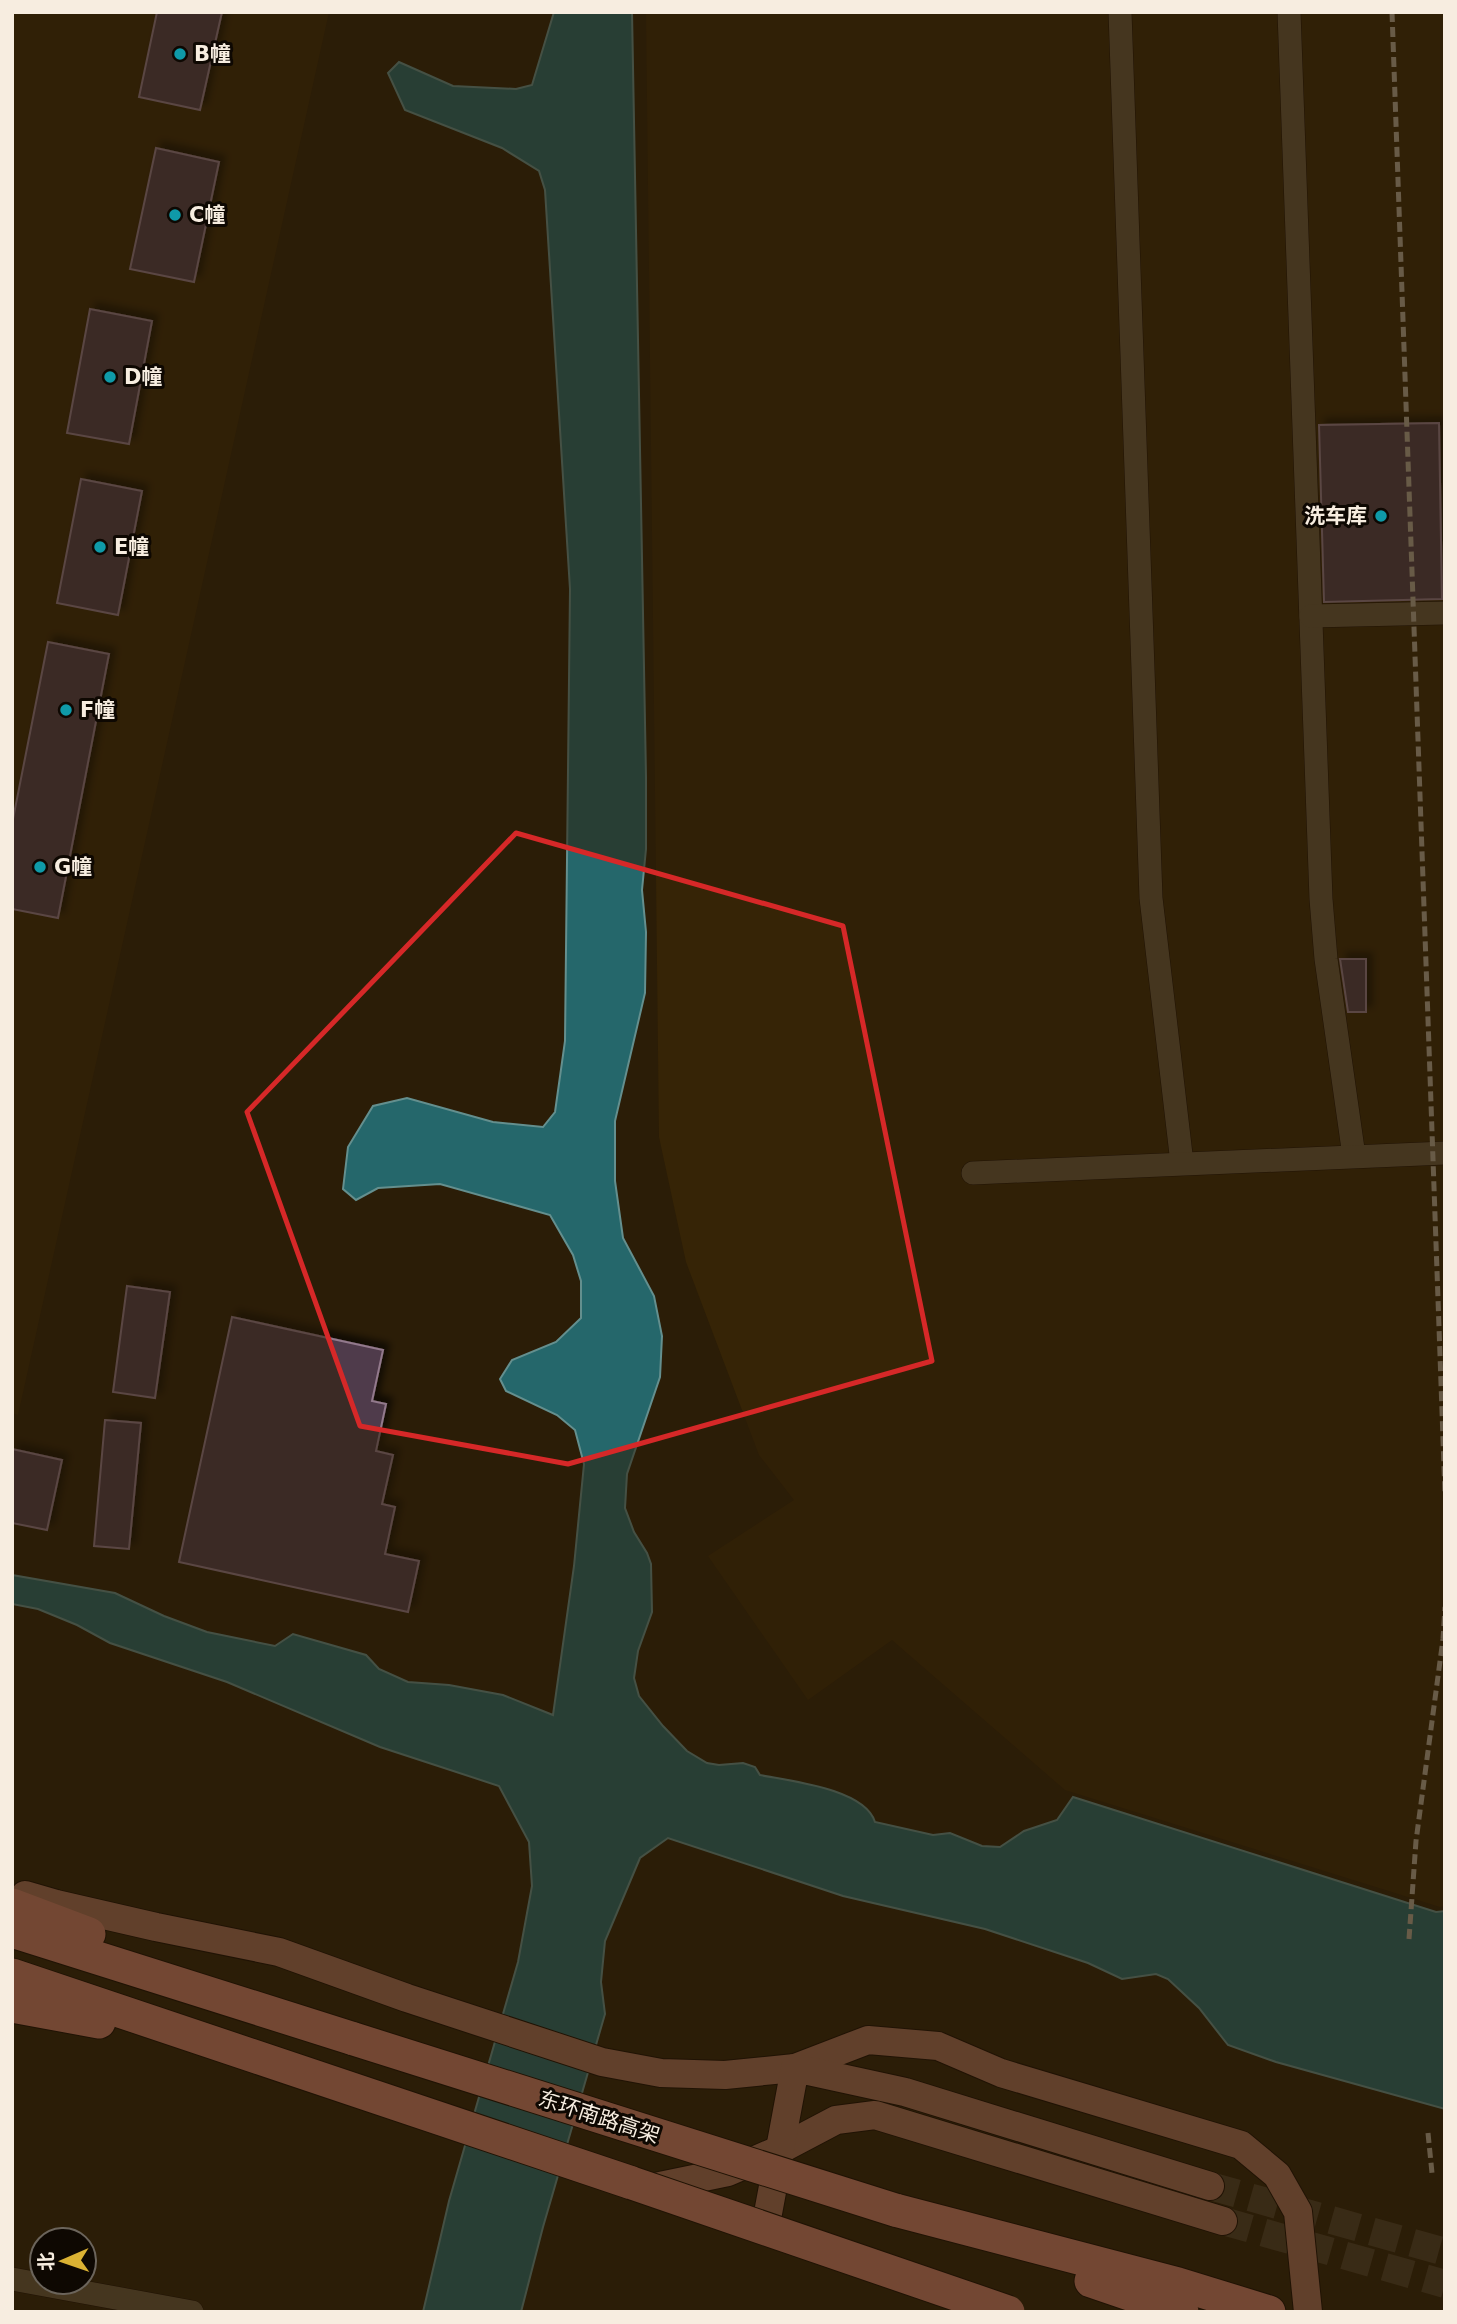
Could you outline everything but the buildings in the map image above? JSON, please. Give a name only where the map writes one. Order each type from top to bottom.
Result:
[{"type":"highway","points":[[12,1905],[94,1936],[295,2020]]},
{"type":"highway","name":"东环南路高架","points":[[12,1931],[895,2210],[1182,2312]]},
{"type":"highway","points":[[12,1975],[1008,2312]]},
{"type":"highway","points":[[12,2006],[199,2038]]},
{"type":"highway","points":[[895,2210],[1178,2284],[1269,2312]]},
{"type":"main road","points":[[12,1890],[56,1905],[279,1952],[407,1998],[602,2062],[661,2073],[725,2075],[795,2068],[868,2040],[938,2046],[1002,2073],[1241,2144],[1277,2175],[1298,2212],[1308,2312]]},
{"type":"main road","points":[[12,1962],[766,2224],[878,2265],[986,2312]]},
{"type":"main road","points":[[766,2224],[795,2068]]},
{"type":"main road","points":[[795,2068],[905,2092],[1210,2186]]},
{"type":"main road","points":[[660,2186],[728,2172],[781,2149],[836,2120],[875,2115],[1223,2221]]},
{"type":"street","points":[[1120,12],[1151,898],[1182,1163]]},
{"type":"street","points":[[1289,12],[1322,911],[1326,959],[1354,1156]]},
{"type":"street","points":[[1311,616],[1445,613]]},
{"type":"street","points":[[972,1172],[1445,1153]]},
{"type":"street","points":[[12,2279],[192,2312]]},
{"type":"highlighted area","points":[[516,833],[843,926],[932,1361],[568,1464],[360,1426],[247,1112]]},
{"type":"shaded area","points":[[12,12],[329,12],[18,1415],[12,1413]]},
{"type":"shaded area","points":[[646,12],[1445,12],[1445,1906],[1440,1907],[1065,1790],[892,1640],[808,1700],[708,1556],[794,1500],[759,1455],[686,1262],[659,1137]]},
{"type":"water","points":[[554,12],[632,12],[646,777],[646,849],[642,890],[646,932],[645,993],[615,1121],[615,1181],[623,1238],[654,1296],[662,1336],[660,1377],[627,1474],[625,1508],[651,1564],[652,1612],[638,1651],[634,1678],[639,1696],[687,1751],[707,1763],[743,1763],[755,1767],[760,1775],[825,1788],[857,1802],[868,1811],[875,1822],[933,1835],[950,1833],[982,1846],[1000,1847],[1024,1831],[1057,1820],[1073,1797],[1436,1912],[1445,1911],[1445,2109],[1276,2062],[1228,2045],[1199,2008],[1168,1979],[1156,1974],[1122,1979],[1088,1963],[985,1929],[843,1896],[668,1838],[640,1858],[605,1941],[601,1982],[605,2014],[521,2312],[423,2312],[449,2201],[518,1962],[532,1886],[529,1842],[499,1786],[380,1747],[227,1682],[110,1643],[77,1625],[38,1609],[12,1604],[12,1575],[115,1593],[207,1632],[275,1646],[293,1634],[366,1655],[379,1669],[408,1682],[449,1685],[503,1695],[553,1715],[574,1566],[584,1464],[575,1430],[557,1415],[506,1391],[500,1379],[512,1360],[556,1342],[581,1318],[581,1281],[573,1255],[550,1215],[440,1184],[378,1188],[356,1200],[343,1189],[348,1147],[373,1106],[407,1098],[493,1122],[543,1127],[555,1112],[565,1041],[570,589],[545,190],[539,171],[502,148],[405,110],[388,73],[399,62],[453,86],[516,89],[532,85]]},
{"type":"tunnel","points":[[1210,2186],[1445,2252]]},
{"type":"tunnel","points":[[1223,2221],[1445,2284]]},
{"type":"railway","points":[[1392,12],[1445,1495]]},
{"type":"railway","points":[[1409,1939],[1416,1841],[1445,1607]]},
{"type":"railway","points":[[1428,2133],[1432,2173]]},
{"type":"place","name":"B幢","points":[[180,54]]},
{"type":"place","name":"C幢","points":[[175,215]]},
{"type":"place","name":"D幢","points":[[110,377]]},
{"type":"place","name":"洗车库","points":[[1381,516]]},
{"type":"place","name":"E幢","points":[[100,547]]},
{"type":"place","name":"F幢","points":[[66,710]]},
{"type":"place","name":"G幢","points":[[40,867]]}]
